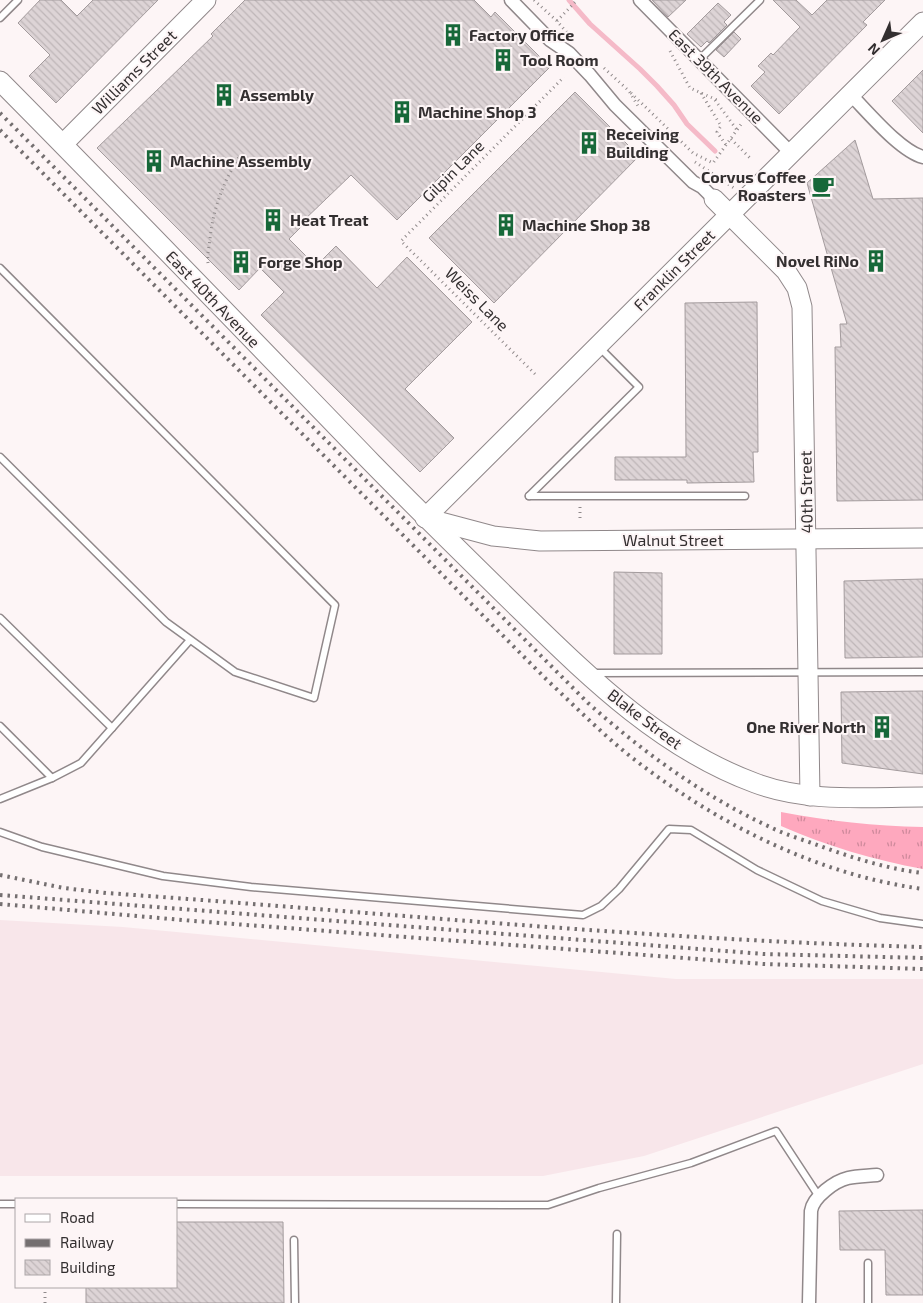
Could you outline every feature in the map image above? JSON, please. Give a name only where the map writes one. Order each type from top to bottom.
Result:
[{"type":"street","name":"Williams Street","points":[[63,144],[206,0]]},
{"type":"street","points":[[511,0],[550,40],[569,53],[615,105],[693,182],[702,187],[730,215]]},
{"type":"street","name":"East 39th Avenue","points":[[640,0],[792,153]]},
{"type":"street","name":"Franklin Street","points":[[425,518],[923,22]]},
{"type":"street","name":"East 40th Avenue","points":[[0,81],[425,518]]},
{"type":"street","points":[[850,94],[899,143],[923,157]]},
{"type":"street","name":"40th Street","points":[[730,215],[786,271],[797,288],[802,307],[810,796]]},
{"type":"street","name":"Walnut Street","points":[[425,518],[493,536],[540,541],[923,538]]},
{"type":"street","name":"Blake Street","points":[[425,518],[585,673],[656,730],[699,757],[756,784],[783,792],[810,796],[923,797]]},
{"type":"street","points":[[810,1303],[811,1208],[818,1195],[846,1178],[876,1175]]},
{"type":"lane","points":[[0,18],[18,0]]},
{"type":"lane","points":[[699,60],[760,0]]},
{"type":"lane","points":[[0,268],[335,605],[314,698],[235,672],[166,622],[0,457]]},
{"type":"lane","points":[[598,346],[639,386],[529,496],[745,496]]},
{"type":"lane","points":[[0,618],[112,728]]},
{"type":"lane","points":[[0,799],[52,778],[81,763],[190,640]]},
{"type":"lane","points":[[585,673],[923,672]]},
{"type":"lane","points":[[0,726],[52,778]]},
{"type":"lane","points":[[0,832],[42,847],[163,876],[251,887],[583,915],[601,906],[619,889],[669,829],[691,830],[757,870],[822,901],[880,918],[923,924]]},
{"type":"lane","points":[[178,1204],[548,1205],[599,1188],[691,1162],[776,1131],[818,1195]]},
{"type":"lane","points":[[0,1204],[15,1204]]},
{"type":"lane","points":[[616,1303],[617,1234]]},
{"type":"lane","points":[[294,1240],[295,1303]]},
{"type":"lane","points":[[868,1263],[868,1303]]},
{"type":"path","points":[[534,0],[570,36]]},
{"type":"path","points":[[557,21],[577,0]]},
{"type":"path","points":[[669,50],[690,88],[721,101]]},
{"type":"path","points":[[598,64],[610,72],[693,153],[713,164],[745,118]]},
{"type":"path","name":"Gilpin Lane","points":[[401,241],[564,77]]},
{"type":"path","points":[[629,91],[640,110]]},
{"type":"path","points":[[701,93],[721,126],[717,132],[726,145]]},
{"type":"path","points":[[730,139],[752,160]]},
{"type":"path","points":[[208,263],[215,208],[221,191],[239,157]]},
{"type":"path","points":[[694,162],[729,184]]},
{"type":"path","name":"Weiss Lane","points":[[401,241],[534,374]]},
{"type":"path","points":[[45,1288],[45,1303]]},
{"type":"shaded area","points":[[0,920],[123,927],[676,979],[923,979],[923,1064],[644,1156],[543,1176],[0,1176]]},
{"type":"green space","points":[[781,812],[887,826],[923,827],[923,869],[851,852],[798,833],[781,826]]},
{"type":"building","points":[[40,0],[61,0],[77,16],[93,0],[158,0],[56,103],[29,76],[50,55],[18,23]]},
{"type":"building","points":[[245,0],[474,0],[491,17],[495,12],[550,67],[397,220],[351,175],[301,223],[303,225],[289,239],[316,266],[336,246],[377,288],[407,257],[472,322],[405,389],[454,438],[420,472],[261,315],[284,292],[260,268],[239,290],[97,148],[213,36],[211,34]]},
{"type":"building","points":[[652,0],[686,0],[668,17]]},
{"type":"building","points":[[773,0],[796,0],[812,15],[827,0],[885,0],[863,22],[867,25],[779,114],[751,86],[765,72],[758,66],[771,53],[773,55],[800,27]]},
{"type":"building","points":[[718,3],[731,15],[724,22],[727,25],[709,43],[707,41],[701,47],[687,34]]},
{"type":"building","points":[[734,32],[741,39],[724,57],[716,50]]},
{"type":"building","points":[[923,70],[923,133],[892,101]]},
{"type":"building","name":"Machine Shop 38","points":[[575,92],[639,156],[494,303],[429,238]]},
{"type":"building","name":"Novel RiNo","points":[[855,140],[873,199],[923,198],[923,500],[837,501],[835,347],[841,347],[840,324],[847,324],[807,183]]},
{"type":"building","points":[[757,302],[758,452],[753,452],[754,482],[687,483],[687,480],[615,480],[615,457],[686,457],[685,303]]},
{"type":"building","points":[[614,572],[662,573],[662,654],[614,654]]},
{"type":"building","points":[[923,579],[923,657],[845,658],[844,581]]},
{"type":"building","name":"One River North","points":[[923,691],[923,774],[842,763],[841,692]]},
{"type":"building","points":[[923,1210],[923,1295],[886,1295],[885,1250],[840,1250],[839,1211]]},
{"type":"building","points":[[178,1222],[283,1222],[284,1303],[86,1303],[86,1288],[178,1288]]},
{"type":"waterway","points":[[569,0],[590,24],[657,86],[674,105],[687,124],[715,151]]},
{"type":"railway","points":[[0,113],[588,703],[630,739],[697,787],[770,827],[858,859],[897,869],[923,873]]},
{"type":"railway","points":[[0,130],[548,681],[601,732],[624,751],[700,805],[771,843],[845,872],[923,889]]},
{"type":"railway","points":[[0,875],[64,888],[106,893],[514,925],[718,938],[923,947]]},
{"type":"railway","points":[[0,895],[764,954],[923,958]]},
{"type":"railway","points":[[0,904],[194,921],[764,964],[923,969]]},
{"type":"place","name":"Factory Office","points":[[453,35]]},
{"type":"place","name":"Tool Room","points":[[503,60]]},
{"type":"place","name":"Assembly","points":[[224,95]]},
{"type":"place","name":"Machine Shop 3","points":[[402,112]]},
{"type":"place","name":"Receiving Building","points":[[589,143]]},
{"type":"place","name":"Machine Assembly","points":[[154,161]]},
{"type":"place","name":"Corvus Coffee Roasters","points":[[823,186]]},
{"type":"place","name":"Heat Treat","points":[[273,220]]},
{"type":"place","name":"Machine Shop 38","points":[[506,225]]},
{"type":"place","name":"Novel RiNo","points":[[876,261]]},
{"type":"place","name":"Forge Shop","points":[[241,262]]},
{"type":"place","name":"One River North","points":[[882,727]]}]
